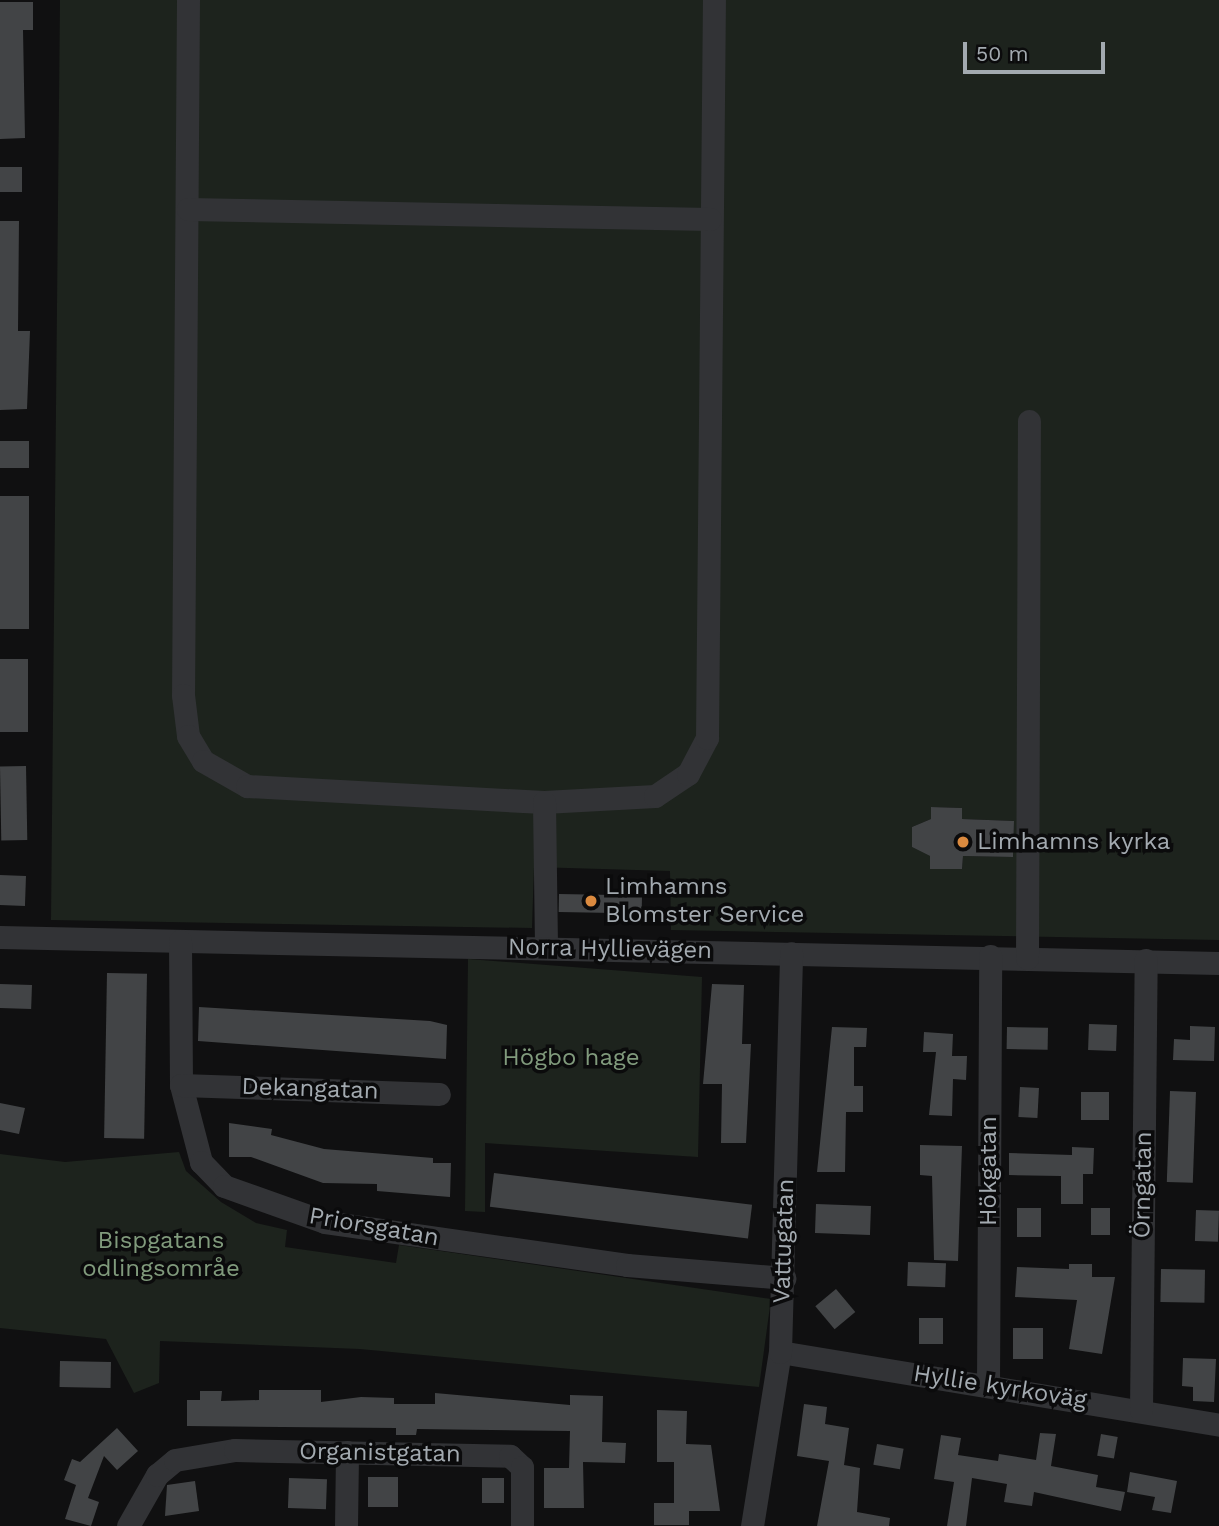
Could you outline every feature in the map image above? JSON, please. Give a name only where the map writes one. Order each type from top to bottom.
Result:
[{"type":"street","points":[[188,0],[183,695],[188,736],[203,761],[247,786],[544,802],[655,796],[688,774],[707,738],[714,0]]},
{"type":"street","points":[[188,209],[710,219]]},
{"type":"street","points":[[1027,958],[1029,421]]},
{"type":"street","points":[[544,802],[546,948]]},
{"type":"street","name":"Norra Hyllievägen","points":[[0,937],[990,956],[1219,963]]},
{"type":"street","name":"Priorsgatan","points":[[180,941],[180,1085],[201,1162],[224,1186],[265,1204],[325,1222],[614,1264],[784,1278]]},
{"type":"street","name":"Vattugatan","points":[[752,1526],[780,1352],[792,953]]},
{"type":"street","name":"Hökgatan","points":[[988,1385],[990,956]]},
{"type":"street","name":"Örngatan","points":[[1141,1410],[1146,960]]},
{"type":"street","name":"Dekangatan","points":[[180,1085],[439,1094]]},
{"type":"street","name":"Hyllie kyrkoväg","points":[[780,1352],[1219,1425]]},
{"type":"street","name":"Organistgatan","points":[[128,1526],[158,1475],[175,1460],[204,1451],[510,1456],[522,1466],[522,1526]]},
{"type":"street","points":[[346,1526],[347,1452]]},
{"type":"green space","points":[[60,0],[1219,0],[1219,940],[671,930],[670,871],[534,867],[532,928],[51,920]],"holes":[[[931,807],[962,808],[962,819],[1014,821],[1013,857],[963,856],[962,869],[930,869],[930,856],[912,847],[912,827],[931,819]]]},
{"type":"green space","name":"Högbo hage","points":[[468,959],[702,977],[698,1157],[485,1143],[485,1212],[465,1211]]},
{"type":"green space","name":"Bispgatans odlingsområe","points":[[179,1152],[186,1171],[221,1202],[256,1223],[287,1230],[285,1247],[396,1263],[399,1245],[771,1299],[759,1387],[360,1349],[160,1341],[159,1383],[134,1393],[106,1339],[0,1328],[0,1154],[65,1162]]},
{"type":"building","points":[[0,2],[33,2],[33,30],[23,30],[25,138],[0,139]]},
{"type":"building","points":[[0,167],[22,167],[22,192],[0,192]]},
{"type":"building","points":[[0,221],[19,221],[18,331],[30,331],[27,409],[0,410]]},
{"type":"building","points":[[0,441],[29,441],[29,468],[0,468]]},
{"type":"building","points":[[0,496],[29,496],[29,629],[0,629]]},
{"type":"building","points":[[0,659],[28,659],[28,732],[0,732]]},
{"type":"building","points":[[0,766],[26,766],[27,840],[1,840]]},
{"type":"building","name":"Limhamns kyrka","points":[[931,807],[962,808],[962,819],[1014,821],[1013,857],[963,856],[962,869],[930,869],[930,856],[912,847],[912,827],[931,819]]},
{"type":"building","points":[[0,875],[26,876],[25,906],[0,905]]},
{"type":"building","points":[[559,894],[642,895],[642,913],[559,912]]},
{"type":"building","points":[[107,973],[147,974],[144,1139],[104,1138]]},
{"type":"building","points":[[0,984],[32,985],[31,1009],[0,1008]]},
{"type":"building","points":[[712,984],[744,985],[742,1044],[751,1044],[746,1143],[721,1143],[722,1084],[703,1084]]},
{"type":"building","points":[[199,1007],[430,1021],[447,1025],[446,1059],[198,1041]]},
{"type":"building","points":[[1089,1024],[1117,1025],[1116,1051],[1088,1050]]},
{"type":"building","points":[[1190,1026],[1215,1027],[1214,1061],[1173,1060],[1174,1039],[1190,1040]]},
{"type":"building","points":[[832,1027],[867,1028],[866,1047],[854,1047],[854,1086],[863,1086],[863,1112],[846,1112],[845,1172],[817,1172]]},
{"type":"building","points":[[1007,1027],[1048,1028],[1048,1050],[1007,1049]]},
{"type":"building","points":[[924,1032],[953,1034],[952,1056],[967,1056],[966,1080],[953,1079],[952,1116],[929,1115],[936,1052],[923,1052]]},
{"type":"building","points":[[1020,1087],[1039,1088],[1037,1118],[1018,1117]]},
{"type":"building","points":[[1170,1091],[1196,1092],[1193,1183],[1167,1182]]},
{"type":"building","points":[[1081,1092],[1109,1092],[1109,1120],[1081,1120]]},
{"type":"building","points":[[0,1103],[25,1108],[19,1134],[0,1130]]},
{"type":"building","points":[[229,1123],[272,1129],[271,1135],[324,1149],[433,1158],[433,1163],[451,1163],[450,1197],[377,1191],[377,1184],[323,1183],[251,1157],[229,1157]]},
{"type":"building","points":[[920,1145],[962,1146],[958,1261],[934,1260],[932,1176],[920,1175]]},
{"type":"building","points":[[1072,1147],[1094,1148],[1093,1174],[1083,1174],[1083,1204],[1061,1204],[1061,1176],[1009,1175],[1009,1153],[1072,1155]]},
{"type":"building","points":[[494,1173],[752,1205],[748,1238],[490,1207]]},
{"type":"building","points":[[816,1204],[871,1206],[870,1235],[815,1233]]},
{"type":"building","points":[[1017,1208],[1041,1208],[1041,1237],[1017,1237]]},
{"type":"building","points":[[1091,1208],[1110,1208],[1110,1235],[1091,1235]]},
{"type":"building","points":[[1196,1210],[1219,1211],[1218,1242],[1195,1241]]},
{"type":"building","points":[[908,1262],[946,1263],[945,1287],[907,1286]]},
{"type":"building","points":[[1069,1264],[1092,1264],[1092,1277],[1115,1277],[1102,1354],[1069,1349],[1077,1300],[1015,1297],[1017,1267],[1069,1269]]},
{"type":"building","points":[[1161,1269],[1205,1270],[1204,1303],[1160,1302]]},
{"type":"building","points":[[836,1289],[855,1312],[835,1329],[815,1306]]},
{"type":"building","points":[[919,1318],[943,1318],[943,1344],[919,1344]]},
{"type":"building","points":[[1013,1328],[1043,1328],[1043,1359],[1013,1359]]},
{"type":"building","points":[[1183,1358],[1216,1359],[1214,1402],[1193,1401],[1193,1387],[1182,1386]]},
{"type":"building","points":[[60,1361],[111,1362],[111,1388],[60,1387]]},
{"type":"building","points":[[259,1390],[321,1390],[321,1402],[361,1397],[394,1398],[394,1404],[435,1404],[435,1393],[570,1405],[570,1395],[603,1396],[602,1442],[626,1443],[625,1463],[583,1462],[584,1508],[544,1508],[544,1468],[569,1468],[570,1431],[417,1429],[416,1435],[396,1435],[396,1428],[187,1426],[187,1400],[200,1400],[200,1391],[222,1391],[221,1401],[259,1400]]},
{"type":"building","points":[[804,1404],[827,1407],[825,1424],[849,1428],[844,1465],[860,1468],[857,1512],[890,1518],[889,1526],[817,1526],[829,1461],[797,1456]]},
{"type":"building","points":[[657,1410],[687,1411],[686,1444],[711,1445],[720,1511],[689,1511],[689,1525],[654,1525],[654,1503],[674,1503],[674,1462],[657,1462]]},
{"type":"building","points":[[117,1428],[138,1451],[117,1470],[104,1456],[88,1498],[99,1502],[91,1526],[65,1519],[76,1485],[64,1480],[72,1459],[80,1462]]},
{"type":"building","points":[[1040,1433],[1056,1434],[1051,1466],[1098,1475],[1096,1487],[1125,1492],[1121,1511],[1034,1492],[1032,1506],[1004,1502],[1007,1484],[972,1478],[966,1526],[947,1526],[954,1482],[934,1479],[941,1435],[961,1438],[958,1455],[998,1461],[999,1454],[1036,1460]]},
{"type":"building","points":[[1101,1434],[1118,1437],[1114,1459],[1097,1456]]},
{"type":"building","points":[[877,1444],[904,1449],[900,1469],[873,1465]]},
{"type":"building","points":[[1130,1472],[1177,1481],[1171,1513],[1152,1510],[1155,1497],[1127,1492]]},
{"type":"building","points":[[368,1477],[398,1477],[398,1507],[368,1507]]},
{"type":"building","points":[[289,1478],[327,1479],[326,1509],[288,1508]]},
{"type":"building","points":[[482,1478],[504,1478],[504,1503],[482,1503]]},
{"type":"building","points":[[195,1481],[199,1511],[165,1516],[167,1485]]},
{"type":"place","name":"Limhamns kyrka","points":[[963,842]]},
{"type":"place","name":"Limhamns Blomster Service","points":[[591,901]]}]
